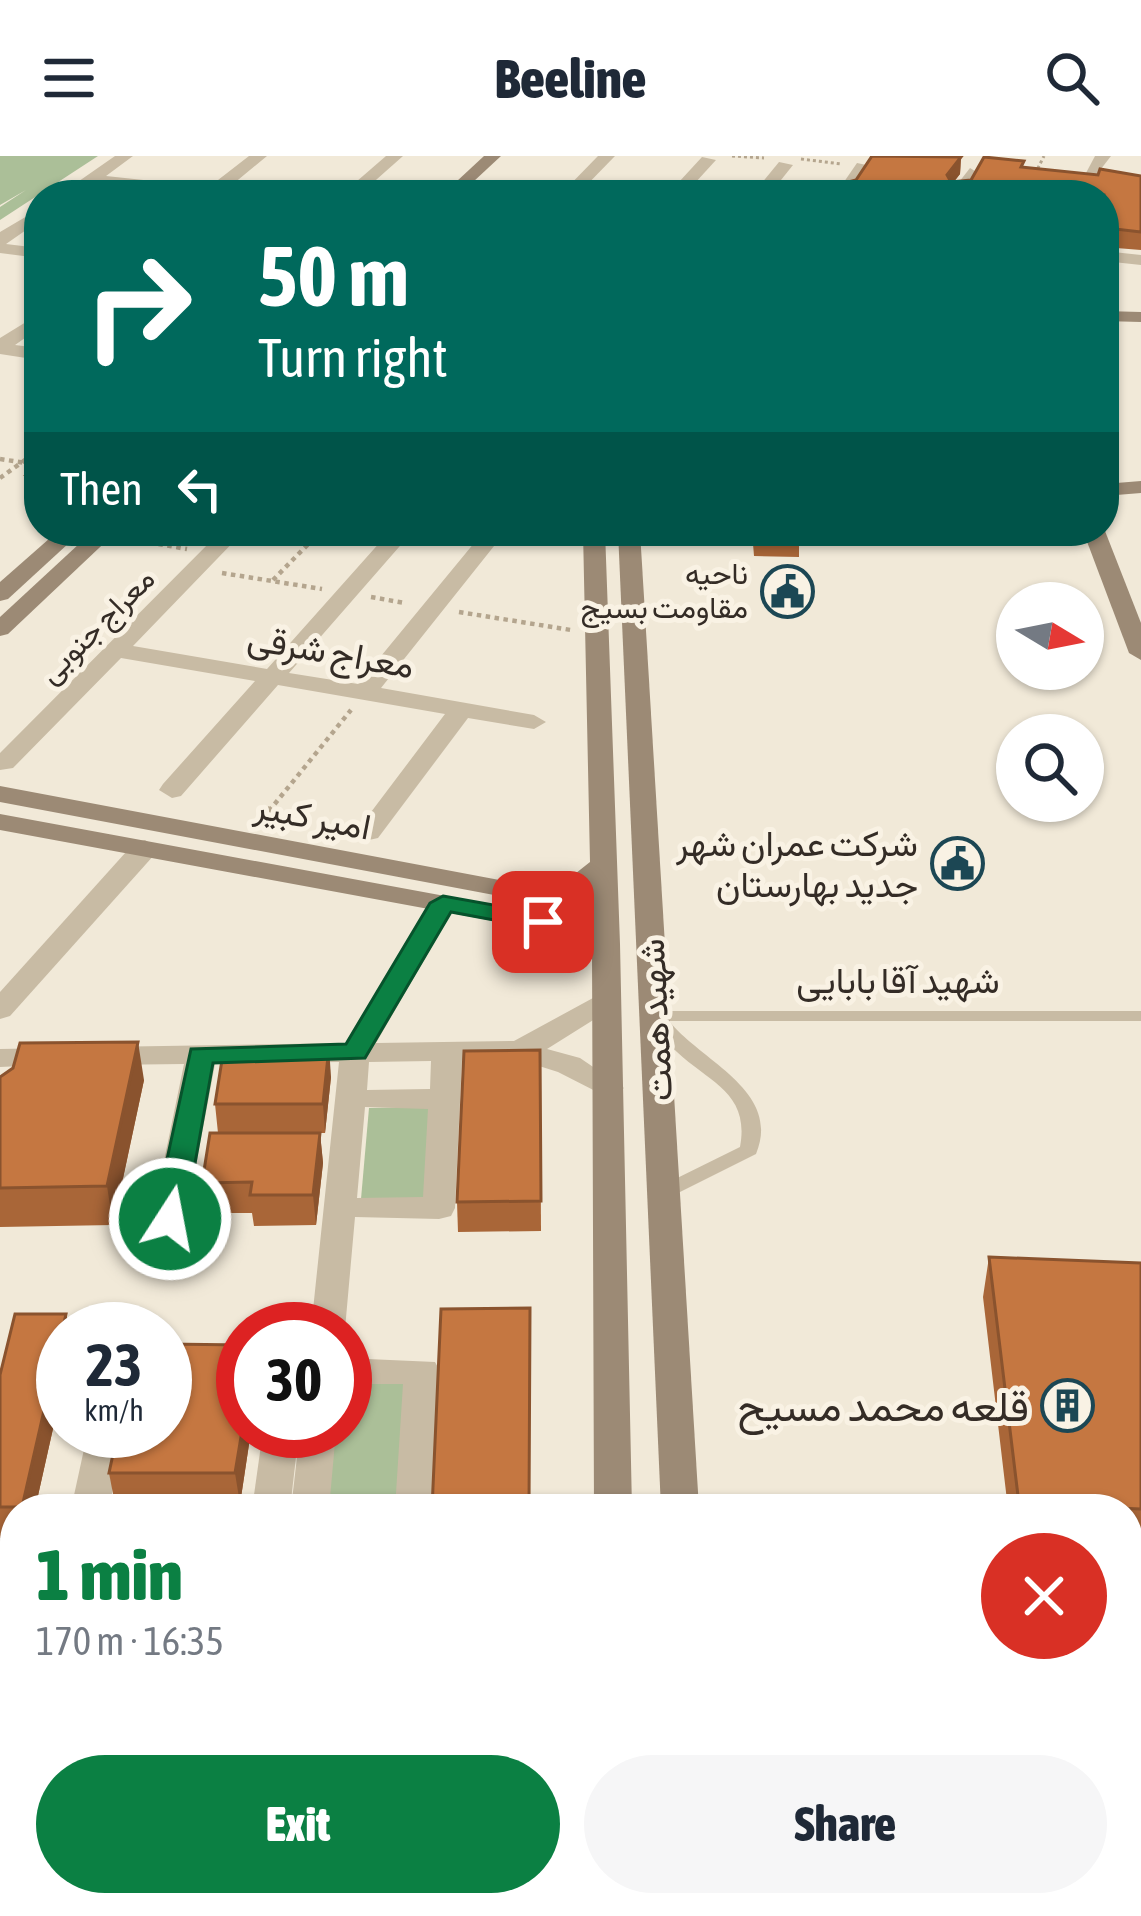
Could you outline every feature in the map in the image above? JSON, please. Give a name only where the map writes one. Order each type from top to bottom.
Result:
[{"type":"street","points":[[88,180],[125,156]]},
{"type":"street","points":[[228,180],[260,156]]},
{"type":"street","points":[[367,180],[395,156]]},
{"type":"street","points":[[583,180],[607,156]]},
{"type":"street","points":[[689,180],[708,160]]},
{"type":"street","points":[[472,180],[499,162]]},
{"type":"street","points":[[853,180],[863,166]]},
{"type":"street","points":[[91,178],[107,180]]},
{"type":"street","points":[[0,244],[24,226]]},
{"type":"street","points":[[0,594],[54,546]]},
{"type":"street","points":[[0,629],[90,546]]},
{"type":"street","name":"معراج جنوبی","points":[[4,763],[218,546]]},
{"type":"street","points":[[172,790],[389,546]]},
{"type":"street","points":[[364,693],[482,546]]},
{"type":"street","name":"شهید همت","points":[[595,546],[609,1088],[612,1494]]},
{"type":"street","name":"شهید همت","points":[[630,546],[679,1494]]},
{"type":"street","points":[[1100,546],[1141,653]]},
{"type":"street","name":"معراج شرقی","points":[[116,650],[534,722]]},
{"type":"street","points":[[369,832],[461,710]]},
{"type":"street","name":"امیر کبیر","points":[[0,794],[520,892],[573,889],[604,864]]},
{"type":"street","name":"امیر کبیر","points":[[0,822],[543,922],[606,944]]},
{"type":"street","points":[[0,1010],[145,848]]},
{"type":"street","points":[[331,1302],[355,1052],[443,903]]},
{"type":"street","points":[[518,1050],[552,1036],[604,1001]]},
{"type":"street","points":[[6,1068],[201,1055],[518,1050],[569,1065],[609,1088]]},
{"type":"street","points":[[362,1208],[439,1208],[447,1051]]},
{"type":"street","points":[[170,1219],[201,1055]]},
{"type":"street","points":[[371,1099],[446,1099]]},
{"type":"street","points":[[183,1148],[225,1148]]},
{"type":"street","points":[[372,1371],[422,1371],[415,1494]]},
{"type":"street","points":[[93,1494],[100,1458]]},
{"type":"street","points":[[273,1494],[278,1458]]},
{"type":"street","points":[[312,1494],[315,1458]]},
{"type":"lane","name":"شهید آقا بابایی","points":[[655,1016],[1141,1016]]},
{"type":"lane","points":[[655,1016],[681,1047],[742,1092],[752,1107],[754,1133],[749,1150],[664,1193]]},
{"type":"path","points":[[731,156],[766,158]]},
{"type":"path","points":[[1031,180],[1044,156]]},
{"type":"path","points":[[788,162],[863,166]]},
{"type":"path","points":[[1035,174],[1054,176]]},
{"type":"path","points":[[0,459],[22,463]]},
{"type":"path","points":[[0,478],[22,463]]},
{"type":"path","points":[[150,546],[272,581],[598,634]]},
{"type":"path","points":[[272,581],[306,546]]},
{"type":"path","points":[[244,840],[364,693]]},
{"type":"green space","points":[[0,156],[98,156],[61,180],[24,180],[24,191],[0,205]]},
{"type":"green space","points":[[24,191],[24,204],[0,220],[0,207]]},
{"type":"green space","points":[[431,1107],[425,1198],[361,1199],[369,1108]]},
{"type":"green space","points":[[372,1384],[404,1384],[398,1494],[323,1494],[326,1458],[372,1458]]},
{"type":"building","points":[[872,156],[961,157],[947,175],[950,180],[856,180]]},
{"type":"building","points":[[984,157],[1024,161],[1021,167],[1098,175],[1100,169],[1141,176],[1141,232],[1119,229],[1119,180],[971,180]]},
{"type":"building","points":[[138,1042],[107,1186],[0,1188],[0,1077],[13,1068],[20,1043]]},
{"type":"building","points":[[329,1047],[323,1104],[215,1104],[222,1060],[268,1059],[269,1048]]},
{"type":"building","points":[[540,1050],[541,1201],[457,1202],[464,1051]]},
{"type":"building","points":[[210,1133],[320,1133],[313,1195],[250,1195],[252,1182],[202,1183]]},
{"type":"building","name":"قلعه محمد مسیح","points":[[989,1257],[1141,1263],[1141,1494],[1018,1494]]},
{"type":"building","points":[[530,1308],[529,1494],[433,1494],[441,1309]]},
{"type":"building","points":[[15,1314],[36,1314],[36,1446],[25,1494],[0,1494],[0,1375]]},
{"type":"building","points":[[192,1344],[216,1345],[216,1458],[238,1458],[235,1473],[109,1473],[112,1458],[192,1458]]},
{"type":"place","name":"ناحیه مقاومت بسیج","points":[[787,591]]},
{"type":"place","name":"شرکت عمران شهر جدید بهارستان","points":[[957,864]]},
{"type":"place","name":"قلعه محمد مسیح","points":[[1068,1406]]},
{"type":"route","points":[[170,1219],[201,1055],[355,1052],[443,903],[543,922]]}]
